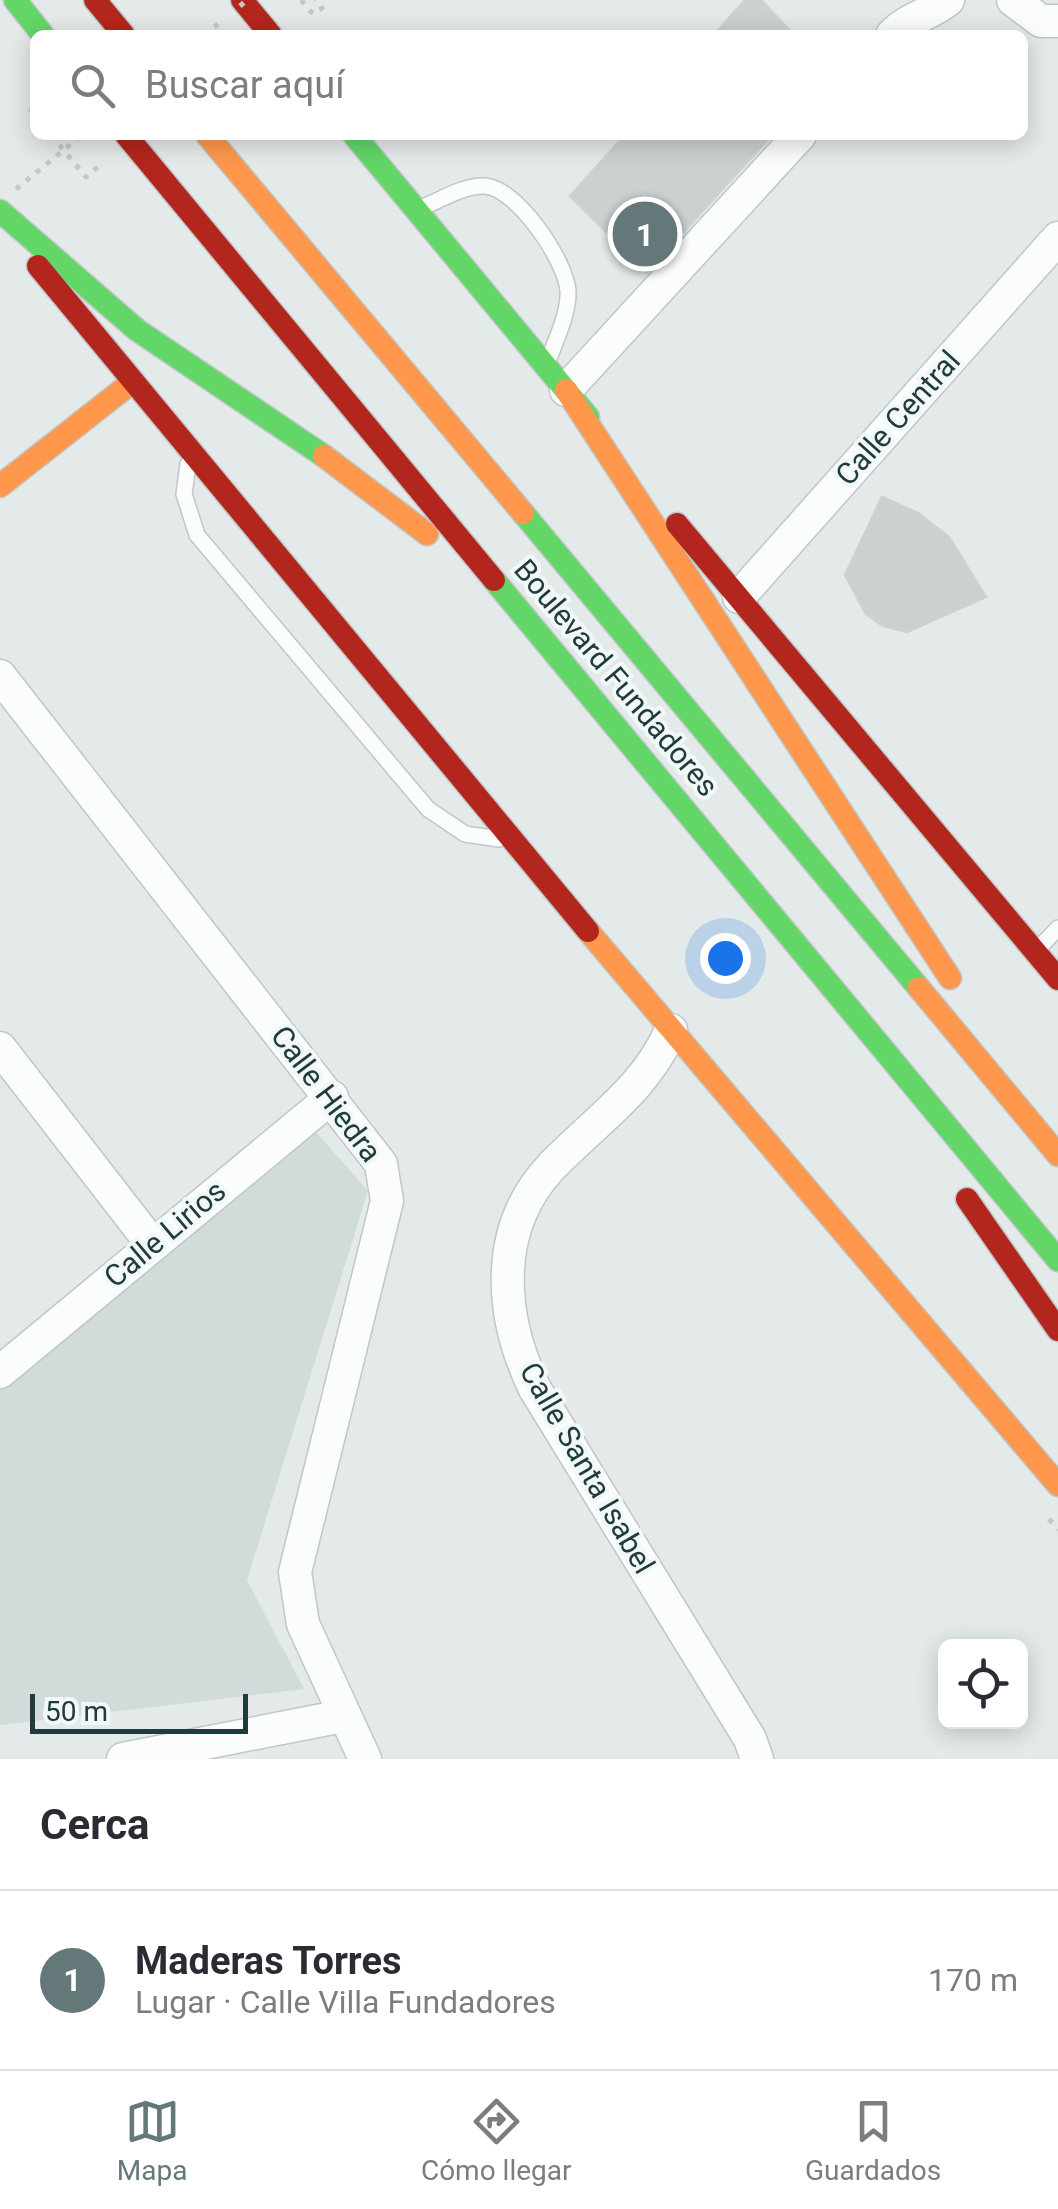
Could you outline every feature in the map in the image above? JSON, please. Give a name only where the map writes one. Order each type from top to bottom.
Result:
[{"type":"main road","points":[[14,0],[40,30]]},
{"type":"main road","points":[[95,0],[120,30]]},
{"type":"main road","points":[[243,2],[267,30]]},
{"type":"main road","name":"Boulevard Fundadores","points":[[130,140],[741,872],[1058,1260]]},
{"type":"main road","name":"Boulevard Fundadores","points":[[212,140],[1058,1152]]},
{"type":"main road","points":[[358,140],[1058,979]]},
{"type":"main road","points":[[0,214],[136,330],[308,444],[509,598]]},
{"type":"main road","points":[[0,214],[131,383],[1058,1486]]},
{"type":"main road","points":[[556,379],[964,998]]},
{"type":"main road","points":[[0,486],[131,383]]},
{"type":"main road","points":[[741,872],[919,1129]]},
{"type":"main road","points":[[985,1031],[1058,1152]]},
{"type":"main road","points":[[951,1176],[1058,1330]]},
{"type":"street","points":[[901,19],[934,11],[948,0]]},
{"type":"street","points":[[556,379],[795,140]]},
{"type":"street","name":"Calle Central","points":[[739,597],[1058,238]]},
{"type":"street","name":"Calle Hiedra","points":[[0,676],[370,1146],[387,1181],[387,1201],[295,1572],[303,1624],[365,1759]]},
{"type":"street","name":"Calle Santa Isabel","points":[[671,1030],[652,1071],[550,1169],[526,1200],[512,1231],[507,1273],[510,1311],[523,1364],[536,1389],[750,1739],[757,1759]]},
{"type":"street","points":[[5,1066],[152,1244]]},
{"type":"street","name":"Calle Lirios","points":[[0,1372],[332,1097]]},
{"type":"street","points":[[124,1759],[343,1716]]},
{"type":"lane","points":[[416,210],[483,186],[503,190],[518,202],[552,253],[568,290],[556,379]]},
{"type":"lane","points":[[192,456],[184,494],[196,535],[428,810],[466,834],[512,840]]},
{"type":"lane","points":[[1036,951],[1058,928]]},
{"type":"path","points":[[301,0],[314,14],[322,8],[316,0]]},
{"type":"path","points":[[16,189],[71,140]]},
{"type":"shaded area","points":[[316,1132],[368,1191],[247,1580],[304,1689],[0,1725],[0,1389]]},
{"type":"building","points":[[745,0],[761,0],[789,30],[718,30]]},
{"type":"building","points":[[620,140],[767,140],[647,272],[570,196]]},
{"type":"building","points":[[882,497],[918,513],[949,537],[986,597],[907,632],[883,626],[866,614],[845,575]]},
{"type":"traffic: fast","points":[[15,0],[39,30]]},
{"type":"traffic: fast","points":[[358,140],[588,417]]},
{"type":"traffic: fast","points":[[0,211],[137,330],[324,456]]},
{"type":"traffic: fast","points":[[523,513],[919,988]]},
{"type":"traffic: fast","points":[[494,580],[1058,1260]]},
{"type":"traffic: slow","points":[[211,140],[523,513]]},
{"type":"traffic: slow","points":[[0,486],[131,383]]},
{"type":"traffic: slow","points":[[566,390],[950,978]]},
{"type":"traffic: slow","points":[[324,456],[427,534]]},
{"type":"traffic: slow","points":[[588,931],[1058,1485]]},
{"type":"traffic: slow","points":[[919,988],[1058,1155]]},
{"type":"traffic: jam","points":[[95,0],[120,30]]},
{"type":"traffic: jam","points":[[242,0],[267,30]]},
{"type":"traffic: jam","points":[[130,140],[494,580]]},
{"type":"traffic: jam","points":[[38,266],[588,931]]},
{"type":"traffic: jam","points":[[677,524],[1058,979]]},
{"type":"traffic: jam","points":[[967,1199],[1058,1330]]},
{"type":"place","name":"Maderas Torres","points":[[645,234]]}]
